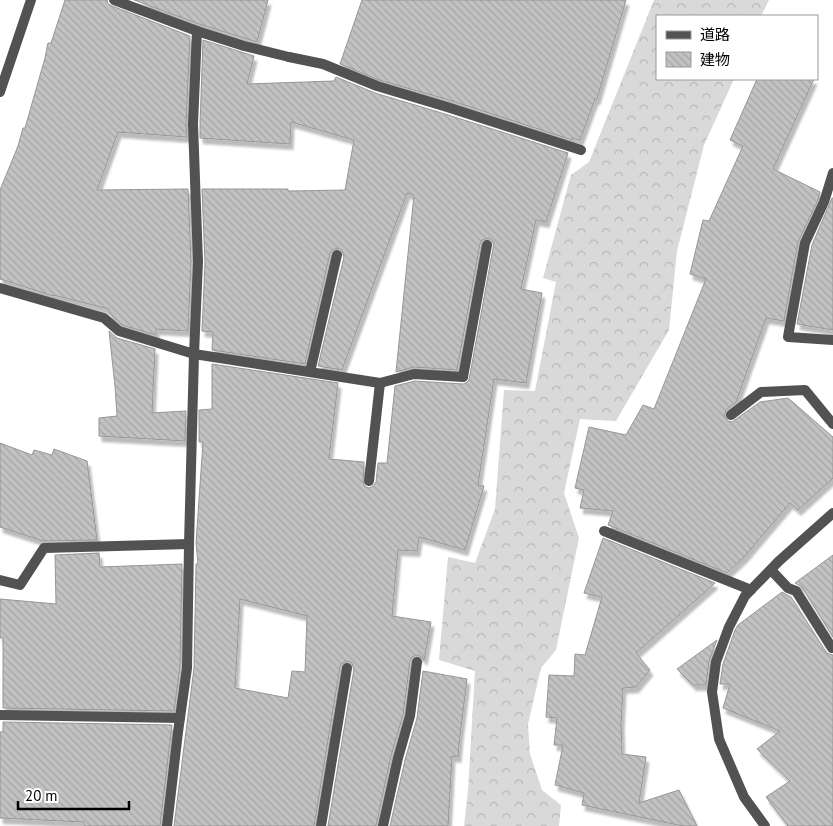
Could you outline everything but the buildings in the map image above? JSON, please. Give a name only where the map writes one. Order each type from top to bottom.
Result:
[{"type":"street","points":[[0,92],[31,0]]},
{"type":"street","points":[[114,0],[197,31],[244,46],[323,64],[377,86],[447,106],[581,150]]},
{"type":"street","points":[[167,826],[187,668],[194,354],[198,262],[193,124],[197,31]]},
{"type":"street","points":[[833,173],[824,202],[805,243],[788,337],[833,340]]},
{"type":"street","points":[[0,288],[104,318],[119,331],[194,354],[380,383],[414,374],[463,377],[487,245]]},
{"type":"street","points":[[310,372],[337,255]]},
{"type":"street","points":[[368,481],[380,383]]},
{"type":"street","points":[[732,415],[761,392],[805,390],[833,424]]},
{"type":"street","points":[[765,826],[744,797],[718,739],[712,692],[716,662],[744,596],[833,513]]},
{"type":"street","points":[[604,531],[751,590]]},
{"type":"street","points":[[0,580],[20,585],[44,548],[189,544]]},
{"type":"street","points":[[771,570],[788,588],[796,591],[832,648]]},
{"type":"street","points":[[384,826],[398,758],[410,716],[417,662]]},
{"type":"street","points":[[322,826],[347,668]]},
{"type":"street","points":[[0,715],[180,718]]},
{"type":"green space","points":[[654,0],[769,0],[762,15],[656,15],[656,80],[734,80],[704,145],[677,251],[669,330],[616,421],[580,419],[564,493],[579,538],[556,650],[541,668],[528,724],[530,754],[542,790],[561,805],[559,826],[464,826],[468,791],[475,671],[439,660],[448,557],[475,563],[495,509],[504,390],[535,391],[556,282],[543,278],[571,175],[589,162]]}]
